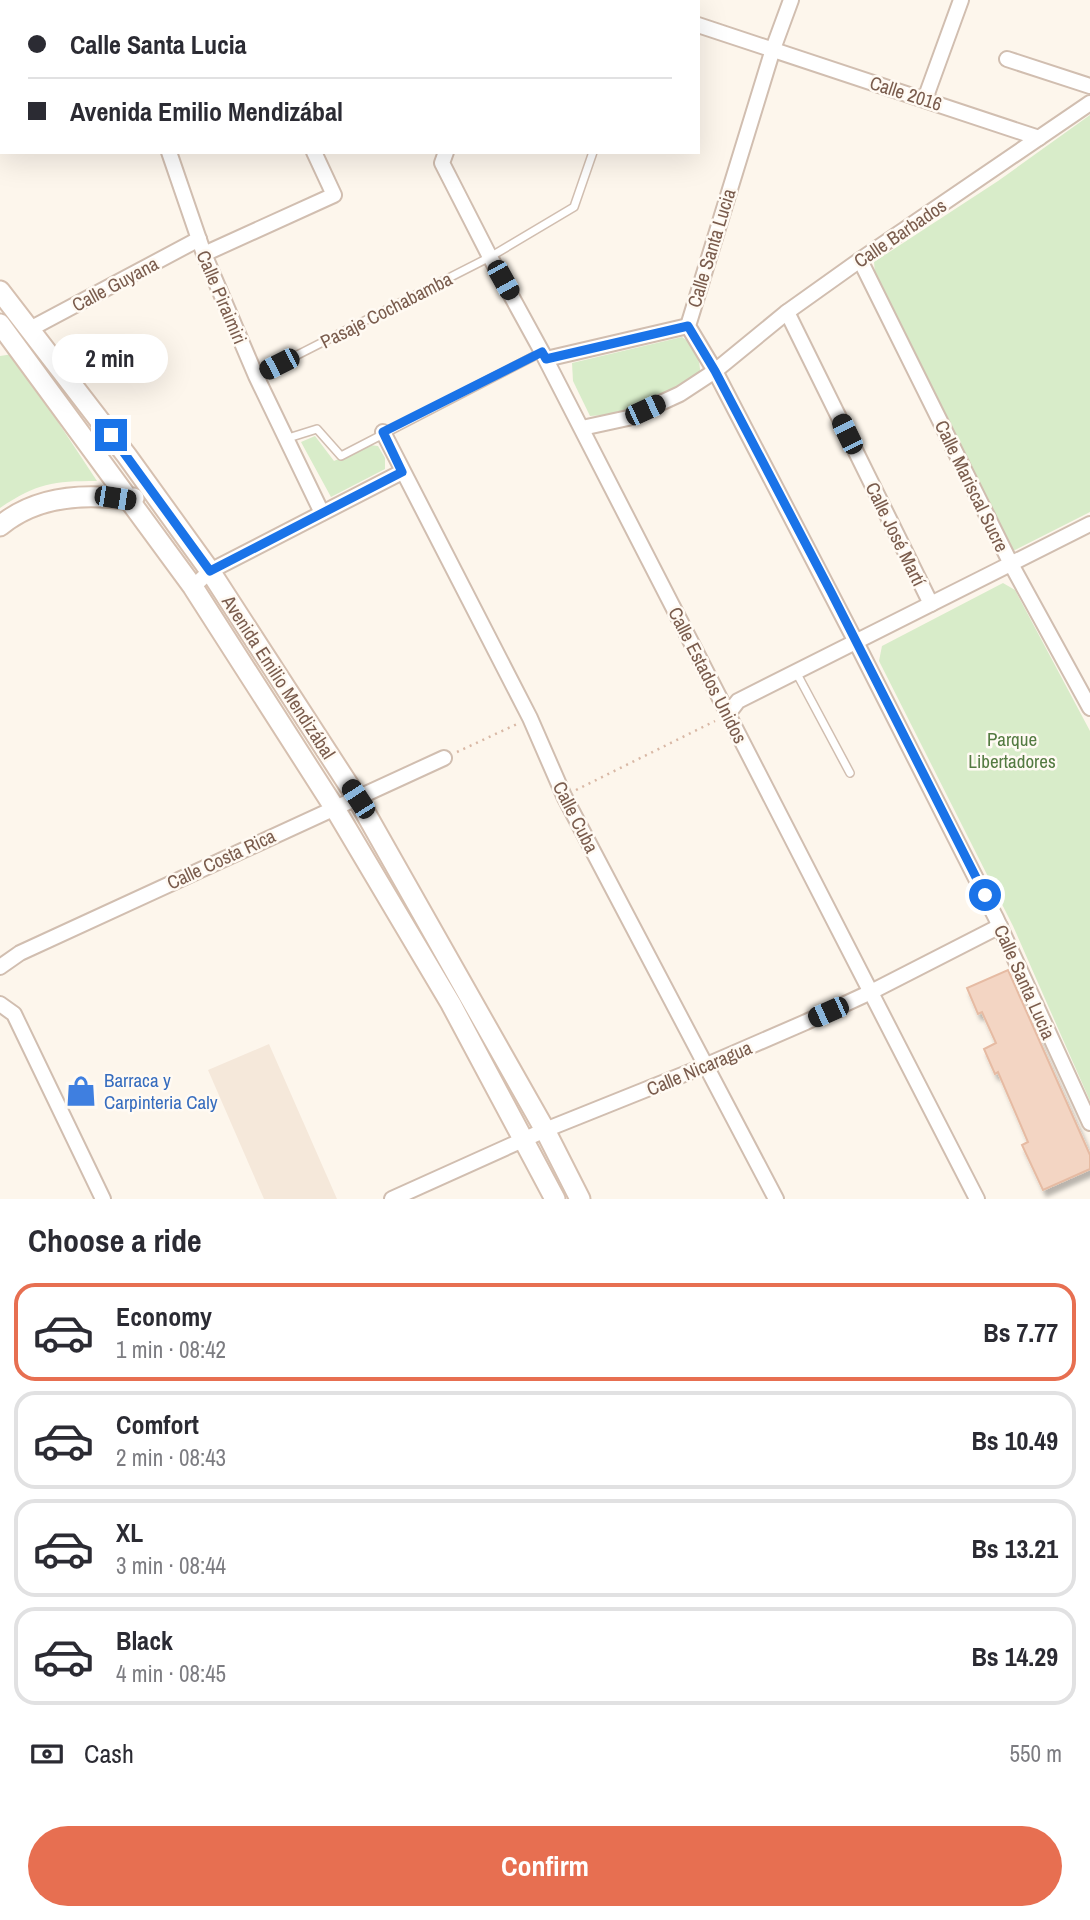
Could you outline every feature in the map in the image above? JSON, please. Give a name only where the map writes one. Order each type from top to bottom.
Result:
[{"type":"main road","name":"Avenida Emilio Mendizábal","points":[[0,291],[128,456],[210,571],[358,799],[545,1130],[580,1199]]},
{"type":"main road","name":"Avenida Emilio Mendizábal","points":[[0,324],[192,587],[334,807],[451,1004],[555,1199]]},
{"type":"main road","points":[[0,526],[27,508],[76,496],[99,495],[131,500],[148,487]]},
{"type":"street","name":"Calle Santa Lucia","points":[[791,0],[767,47],[688,326],[715,371],[856,642],[1000,926],[1090,1123]]},
{"type":"street","points":[[925,99],[961,0]]},
{"type":"street","name":"Calle 2016","points":[[700,26],[1040,138]]},
{"type":"street","points":[[1007,59],[1090,86]]},
{"type":"street","name":"Calle Barbados","points":[[582,428],[628,418],[680,394],[715,371],[787,312],[860,260],[1090,103]]},
{"type":"street","name":"Calle Piraimiri","points":[[170,154],[201,246],[256,376],[322,513]]},
{"type":"street","name":"Calle Guyana","points":[[30,329],[201,246],[334,195],[315,154]]},
{"type":"street","name":"Calle Estados Unidos","points":[[445,154],[442,163],[582,428],[976,1199]]},
{"type":"street","name":"Calle Mariscal Sucre","points":[[860,260],[1011,564],[1090,708]]},
{"type":"street","name":"Calle José Martí","points":[[787,312],[931,604]]},
{"type":"street","points":[[544,355],[688,326]]},
{"type":"street","name":"Calle Cuba","points":[[383,432],[530,718],[564,796],[708,1065],[776,1199]]},
{"type":"street","points":[[192,587],[210,571],[402,472]]},
{"type":"street","points":[[728,714],[738,701],[1090,524]]},
{"type":"street","name":"Calle Costa Rica","points":[[0,967],[20,953],[444,758]]},
{"type":"street","name":"Calle Nicaragua","points":[[392,1199],[545,1130],[708,1065],[871,992],[1000,926]]},
{"type":"street","points":[[0,1004],[15,1014],[103,1199]]},
{"type":"lane","name":"Pasaje Cochabamba","points":[[256,376],[490,257],[574,207],[592,154]]},
{"type":"lane","points":[[285,439],[317,429],[341,456],[383,432],[544,355]]},
{"type":"lane","points":[[796,672],[850,773]]},
{"type":"path","points":[[564,796],[728,714]]},
{"type":"path","points":[[444,758],[530,718]]},
{"type":"shaded area","points":[[269,1044],[337,1199],[264,1199],[208,1070]]},
{"type":"green space","points":[[1090,115],[1090,512],[1013,551],[875,274],[874,262],[998,181]]},
{"type":"green space","points":[[682,337],[696,353],[700,374],[634,408],[590,416],[573,381],[572,363]]},
{"type":"green space","points":[[13,354],[97,481],[57,483],[35,488],[0,508],[0,356]]},
{"type":"green space","points":[[315,436],[334,461],[370,445],[378,446],[385,458],[385,469],[331,497],[301,442]]},
{"type":"green space","name":"Parque Libertadores","points":[[1003,583],[1015,590],[1090,731],[1090,1101],[1013,926],[879,661],[882,646]]},
{"type":"building","points":[[1008,970],[1090,1155],[1090,1169],[1043,1190],[1022,1145],[1028,1142],[998,1072],[995,1074],[984,1049],[996,1043],[982,1012],[978,1014],[967,988]]},
{"type":"place","name":"Barraca y Carpinteria Caly","points":[[81,1091]]},
{"type":"route","points":[[111,435],[210,571],[402,472],[383,432],[542,352],[546,359],[688,326],[715,371],[831,592],[985,895]]}]
